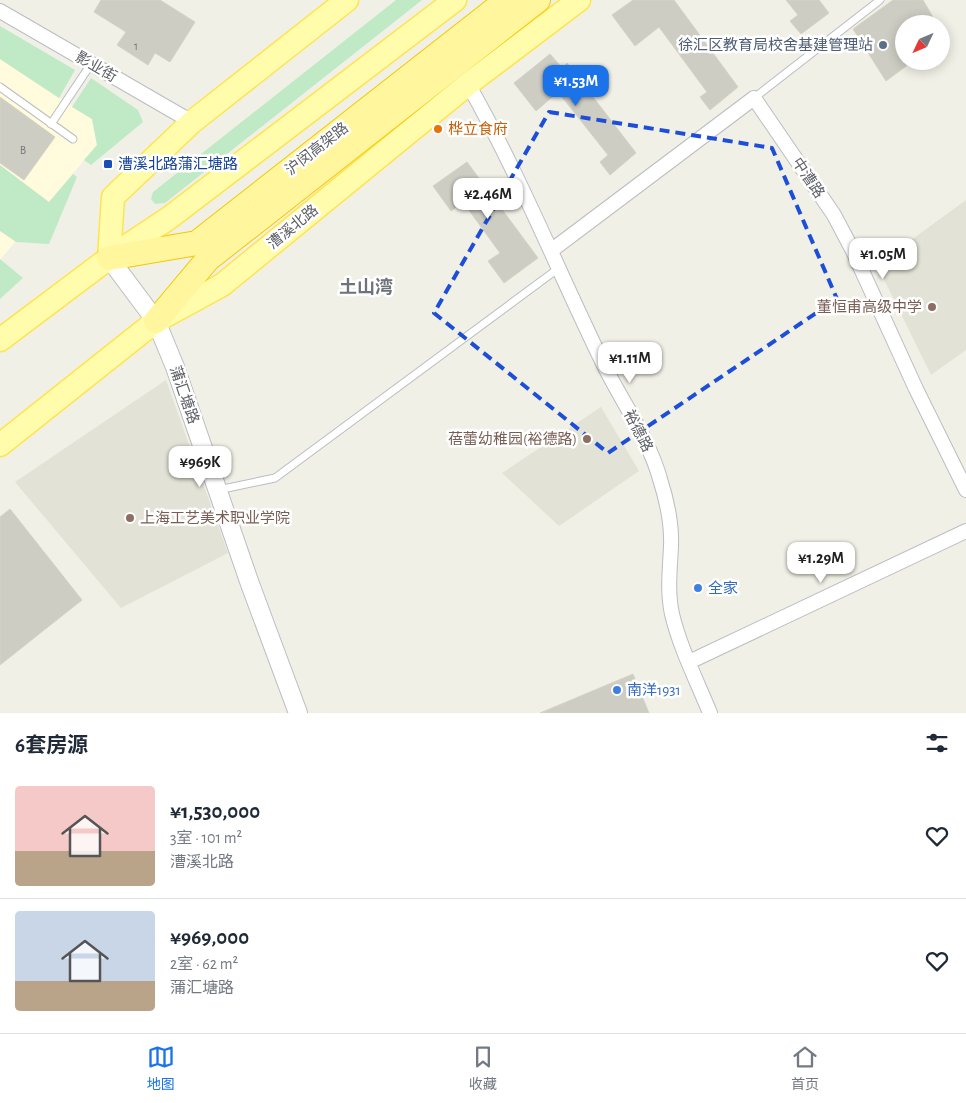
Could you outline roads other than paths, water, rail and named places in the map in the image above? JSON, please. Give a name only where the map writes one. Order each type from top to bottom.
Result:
[{"type":"highway","name":"沪闵高架路","points":[[156,321],[202,251],[507,0]]},
{"type":"highway","points":[[202,251],[538,0]]},
{"type":"highway","name":"沪闵高架路","points":[[109,258],[202,251]]},
{"type":"main road","points":[[109,258],[113,197],[192,122],[347,0]]},
{"type":"main road","points":[[0,340],[109,258],[169,218],[455,0]]},
{"type":"main road","name":"漕溪北路","points":[[0,445],[156,321],[222,285],[468,84],[579,0]]},
{"type":"street","name":"影业街","points":[[0,11],[192,122]]},
{"type":"street","name":"裕德路","points":[[468,84],[488,120],[552,250],[604,365],[647,446],[660,477],[670,516],[671,546],[668,576],[672,614],[710,713]]},
{"type":"street","points":[[552,250],[754,98]]},
{"type":"street","name":"中漕路","points":[[754,98],[834,215],[854,251],[916,389],[966,490]]},
{"type":"street","name":"蒲汇塘路","points":[[109,258],[156,321],[175,367],[298,713]]},
{"type":"street","points":[[689,662],[966,531]]},
{"type":"lane","points":[[754,98],[880,0]]},
{"type":"lane","points":[[52,124],[92,64]]},
{"type":"lane","points":[[0,87],[73,139]]},
{"type":"lane","points":[[218,490],[275,478],[560,267]]},
{"type":"place","name":"徐汇区教育局校舍基建管理站","points":[[883,45]]},
{"type":"place","name":"桦立食府","points":[[438,129]]},
{"type":"place","name":"漕溪北路蒲汇塘路","points":[[108,164]]},
{"type":"place","name":"董恒甫高级中学","points":[[932,307]]},
{"type":"place","name":"蓓蕾幼稚园(裕德路)","points":[[587,439]]},
{"type":"place","name":"上海工艺美术职业学院","points":[[130,518]]},
{"type":"place","name":"全家","points":[[698,588]]},
{"type":"place","name":"南洋1931","points":[[617,690]]},
{"type":"district","name":"土山湾","points":[[366,288]]}]
